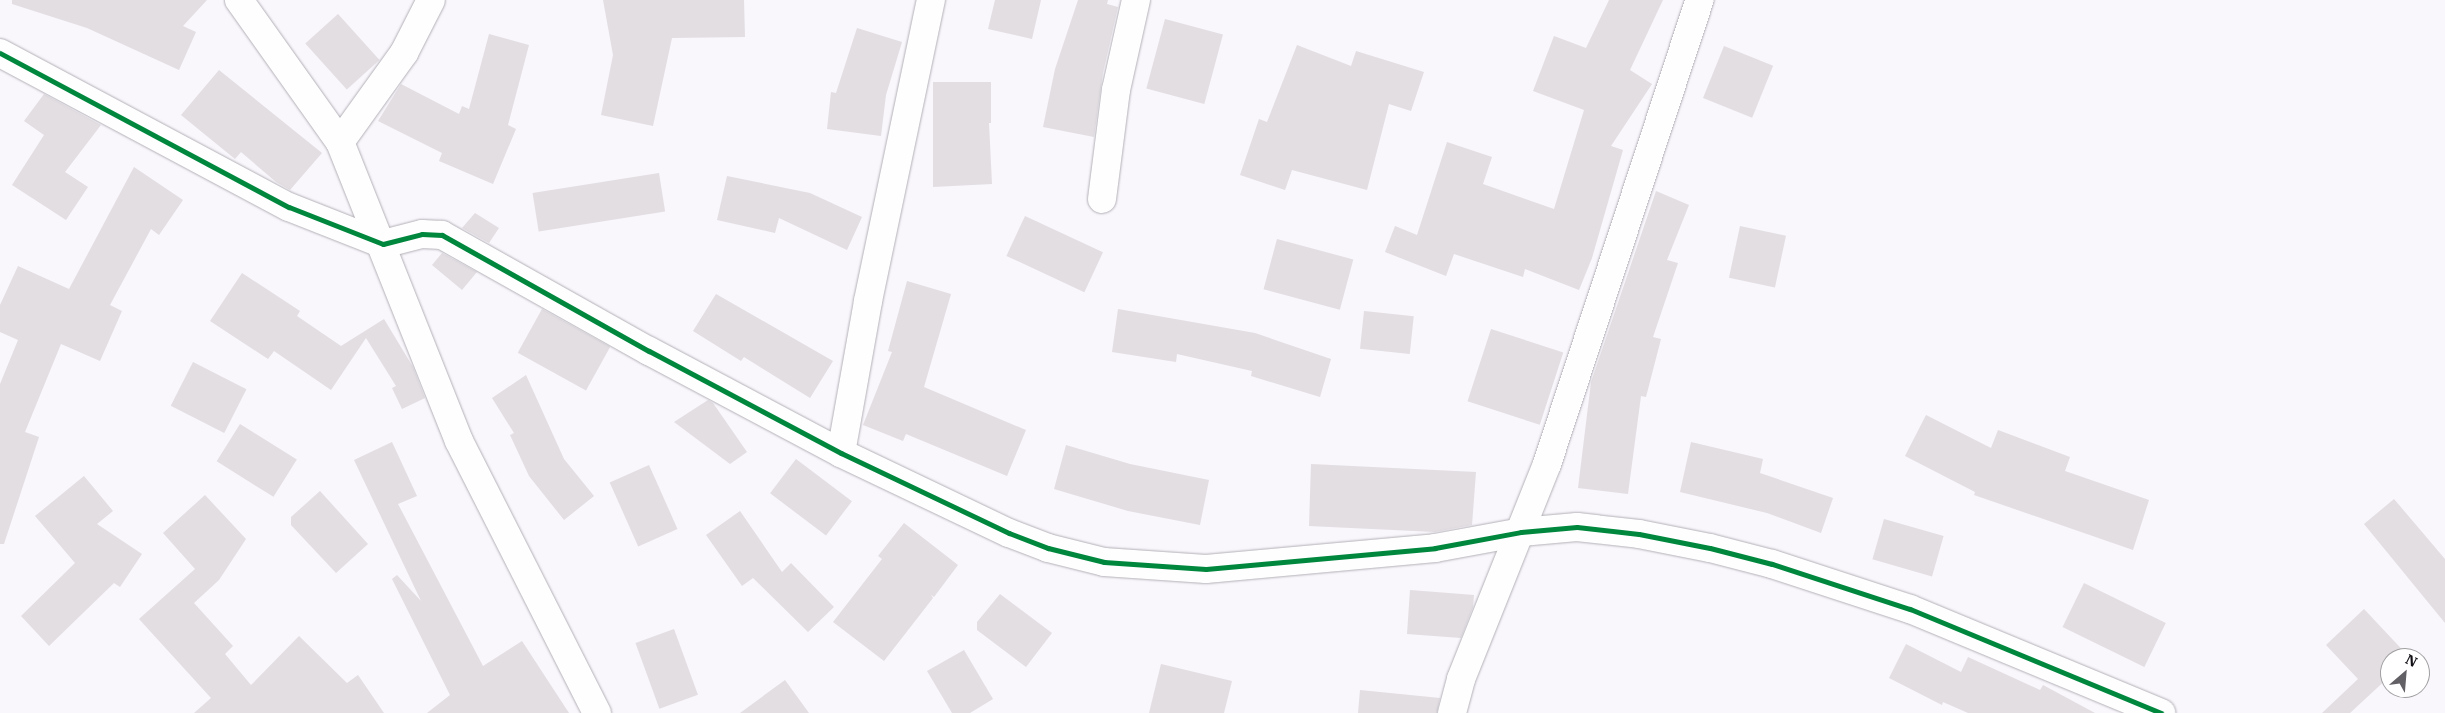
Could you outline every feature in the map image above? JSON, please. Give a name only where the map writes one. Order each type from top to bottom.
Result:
[{"type":"street","points":[[239,0],[340,142],[383,244],[459,441],[598,713]]},
{"type":"street","points":[[340,142],[404,53],[431,0]]},
{"type":"street","points":[[842,453],[868,301],[931,0]]},
{"type":"street","points":[[1102,198],[1114,100],[1136,0]]},
{"type":"street","points":[[1452,713],[1461,679],[1547,464],[1700,0]]},
{"type":"street","points":[[0,53],[255,191],[383,244],[422,234],[442,235],[649,351],[842,453],[1009,534],[1048,548],[1104,562],[1206,569],[1435,548],[1521,532],[1577,527],[1639,534],[1710,548],[1772,564],[1910,609],[2161,713]]},
{"type":"building","points":[[12,0],[207,0],[183,26],[196,32],[179,70],[87,28],[12,4]]},
{"type":"building","points":[[603,0],[744,0],[745,37],[672,38],[653,126],[601,115],[613,55]]},
{"type":"building","points":[[995,0],[1041,0],[1032,39],[988,29]]},
{"type":"building","points":[[1078,0],[1108,0],[1107,4],[1118,7],[1103,73],[1094,137],[1043,127],[1055,69]]},
{"type":"building","points":[[1609,0],[1663,0],[1630,70],[1652,84],[1611,146],[1623,150],[1592,258],[1579,290],[1525,269],[1523,277],[1454,254],[1446,276],[1385,252],[1395,226],[1417,235],[1447,142],[1492,157],[1483,184],[1554,209],[1584,110],[1533,91],[1554,36],[1586,48]]},
{"type":"building","points":[[338,14],[379,60],[347,90],[305,43]]},
{"type":"building","points":[[1165,19],[1223,35],[1204,104],[1146,89]]},
{"type":"building","points":[[857,28],[902,42],[886,95],[881,136],[827,129],[831,92],[836,93]]},
{"type":"building","points":[[489,34],[529,45],[508,125],[516,129],[493,184],[439,161],[442,153],[378,121],[401,84],[459,114],[462,106],[469,109]]},
{"type":"building","points":[[1297,45],[1351,66],[1356,51],[1424,72],[1411,111],[1389,104],[1367,190],[1292,170],[1285,190],[1240,175],[1259,119],[1267,122]]},
{"type":"building","points":[[1724,46],[1773,66],[1752,118],[1703,98]]},
{"type":"building","points":[[219,70],[322,153],[290,190],[276,182],[241,152],[235,159],[181,115]]},
{"type":"building","points":[[933,82],[991,82],[991,123],[989,123],[992,184],[933,187]]},
{"type":"building","points":[[44,94],[101,125],[65,172],[88,187],[66,220],[12,185],[44,135],[24,121]]},
{"type":"building","points":[[134,167],[183,200],[159,235],[151,229],[110,305],[122,311],[100,361],[61,344],[25,432],[39,437],[4,544],[0,544],[0,384],[18,340],[0,332],[0,305],[18,266],[69,289]]},
{"type":"building","points":[[659,173],[665,212],[539,232],[533,193]]},
{"type":"building","points":[[727,176],[810,193],[862,217],[847,250],[779,218],[775,233],[717,220]]},
{"type":"building","points":[[1656,191],[1689,205],[1667,260],[1678,263],[1653,337],[1661,339],[1646,397],[1641,396],[1628,494],[1578,488],[1591,382]]},
{"type":"building","points":[[475,213],[499,228],[489,243],[462,228]]},
{"type":"building","points":[[1025,216],[1103,252],[1084,292],[1006,256]]},
{"type":"building","points":[[1740,226],[1786,236],[1775,288],[1729,278]]},
{"type":"building","points":[[1277,239],[1353,259],[1340,310],[1264,289]]},
{"type":"building","points":[[442,253],[477,272],[462,290],[432,265]]},
{"type":"building","points":[[242,273],[300,311],[297,316],[341,346],[384,319],[413,367],[425,398],[402,409],[392,388],[396,386],[366,338],[331,390],[274,351],[268,359],[210,321]]},
{"type":"building","points":[[907,281],[951,294],[924,387],[1026,430],[1007,476],[906,434],[903,441],[863,425],[892,352],[888,351]]},
{"type":"building","points":[[716,294],[833,361],[810,398],[744,357],[741,361],[693,331]]},
{"type":"building","points":[[542,309],[610,347],[586,391],[518,353]]},
{"type":"building","points":[[1118,309],[1255,333],[1331,359],[1320,397],[1251,376],[1252,371],[1177,354],[1176,362],[1112,352]]},
{"type":"building","points":[[1364,311],[1414,316],[1410,354],[1360,349]]},
{"type":"building","points":[[1491,329],[1563,352],[1540,425],[1468,401]]},
{"type":"building","points":[[193,362],[246,389],[224,433],[171,406]]},
{"type":"building","points":[[526,375],[564,459],[594,496],[564,520],[529,476],[510,435],[514,433],[492,398]]},
{"type":"building","points":[[708,400],[713,403],[747,452],[730,464],[674,422]]},
{"type":"building","points":[[1926,415],[1991,448],[1998,430],[2070,457],[2065,471],[2149,500],[2133,550],[1974,495],[1975,492],[1905,456]]},
{"type":"building","points":[[240,424],[297,460],[274,497],[217,461]]},
{"type":"building","points":[[392,442],[417,496],[398,504],[483,666],[522,641],[569,713],[427,713],[450,695],[392,579],[397,575],[421,601],[354,460]]},
{"type":"building","points":[[1691,442],[1763,459],[1760,473],[1833,498],[1821,533],[1767,513],[1680,492]]},
{"type":"building","points":[[1066,445],[1130,464],[1209,480],[1200,525],[1128,511],[1054,489]]},
{"type":"building","points":[[796,459],[852,501],[826,535],[770,493]]},
{"type":"building","points":[[1311,464],[1476,472],[1472,525],[1435,532],[1309,526]]},
{"type":"building","points":[[649,465],[677,529],[638,546],[610,482]]},
{"type":"building","points":[[84,476],[113,511],[97,524],[142,554],[120,587],[114,583],[49,646],[21,616],[75,563],[35,516]]},
{"type":"building","points":[[320,491],[368,544],[336,573],[291,525],[291,517]]},
{"type":"building","points":[[205,495],[246,539],[219,580],[194,603],[233,646],[225,654],[251,685],[299,636],[347,683],[358,675],[384,713],[194,713],[211,698],[139,619],[195,569],[163,533]]},
{"type":"building","points":[[2394,499],[2445,559],[2445,623],[2364,524]]},
{"type":"building","points":[[740,511],[782,572],[791,563],[834,607],[808,632],[753,578],[742,586],[706,535]]},
{"type":"building","points":[[1884,519],[1944,536],[1932,576],[1872,559]]},
{"type":"building","points":[[904,523],[958,565],[934,597],[931,595],[933,598],[884,661],[833,622],[882,559],[878,556]]},
{"type":"building","points":[[2084,583],[2166,623],[2144,667],[2063,627]]},
{"type":"building","points":[[1410,590],[1474,595],[1473,607],[1461,638],[1407,634]]},
{"type":"building","points":[[1000,594],[1052,633],[1026,667],[977,630],[977,622]]},
{"type":"building","points":[[2364,609],[2401,648],[2380,648],[2380,685],[2350,713],[2322,713],[2358,679],[2326,645]]},
{"type":"building","points":[[674,629],[698,695],[659,709],[635,643]]},
{"type":"building","points":[[1906,644],[1961,672],[1968,657],[2040,690],[2043,685],[2095,713],[1968,713],[1943,702],[1942,705],[1889,678]]},
{"type":"building","points":[[964,650],[993,699],[970,713],[952,713],[927,671]]},
{"type":"building","points":[[1161,664],[1232,681],[1224,713],[1149,713]]},
{"type":"building","points":[[785,680],[809,713],[740,713]]},
{"type":"building","points":[[1360,690],[1440,698],[1437,713],[1358,713]]},
{"type":"cycle path","points":[[0,53],[289,207],[383,244],[422,234],[442,235],[649,351],[841,453],[1009,533],[1048,548],[1104,562],[1206,569],[1435,548],[1521,532],[1577,527],[1639,534],[1710,548],[1772,564],[1910,609],[2161,713]]}]
